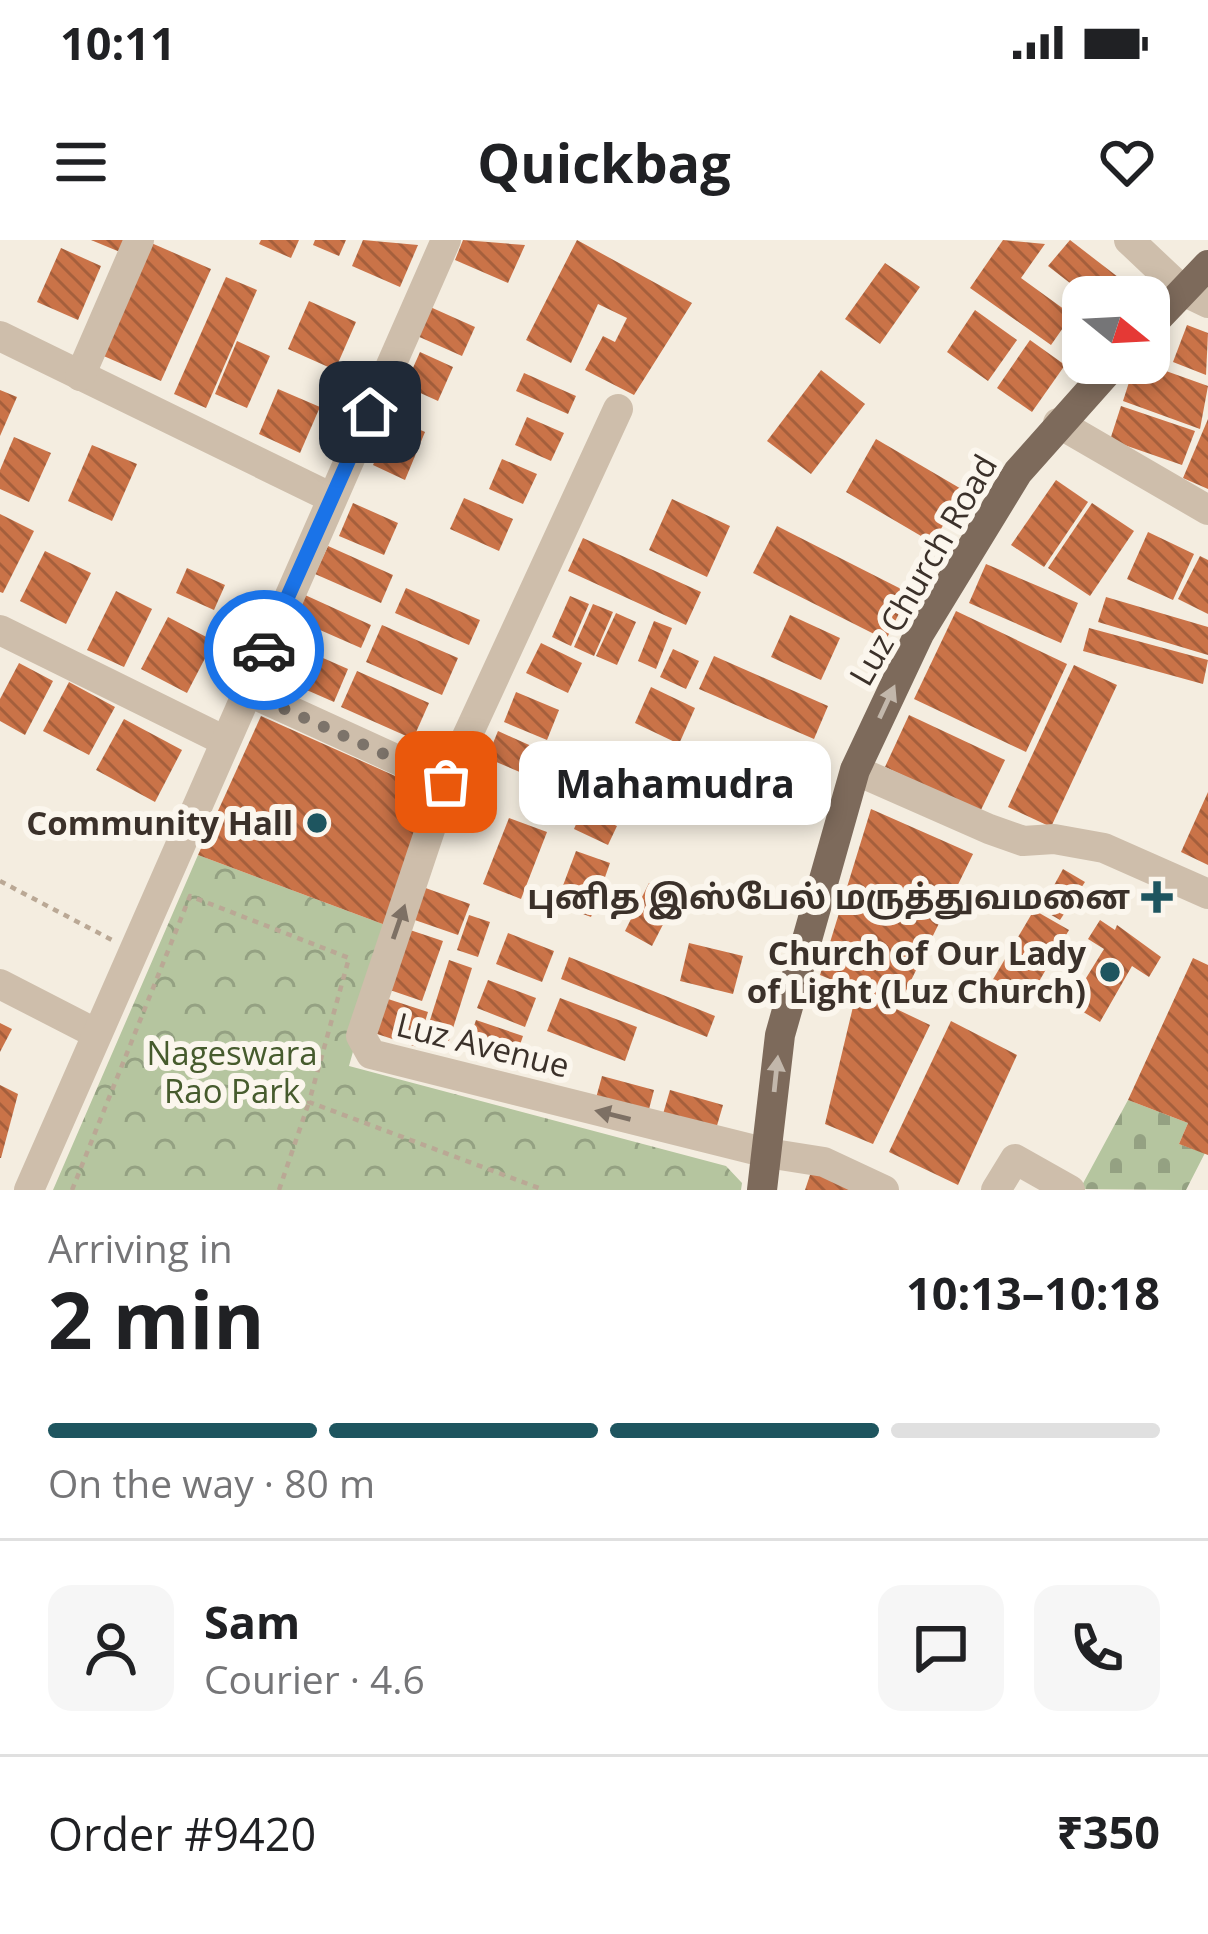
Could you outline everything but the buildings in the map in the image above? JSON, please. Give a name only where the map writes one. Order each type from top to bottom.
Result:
[{"type":"main road","points":[[1170,314],[1196,297],[1208,265]]},
{"type":"main road","name":"Luz Church Road","points":[[762,1190],[780,1035],[855,770],[919,634],[1018,472],[1095,384]]},
{"type":"street","points":[[80,376],[139,240]]},
{"type":"street","points":[[29,1190],[446,240]]},
{"type":"street","points":[[1129,240],[1196,297]]},
{"type":"street","points":[[0,336],[332,498]]},
{"type":"street","name":"Luz Avenue","points":[[618,410],[446,782],[361,1036],[371,1054],[767,1153],[824,1162],[884,1190]]},
{"type":"street","points":[[1058,423],[1208,510]]},
{"type":"street","points":[[0,630],[225,741]]},
{"type":"street","points":[[247,692],[446,782]]},
{"type":"street","points":[[855,770],[989,830],[1023,841],[1054,839],[1104,848],[1208,894]]},
{"type":"street","points":[[0,984],[98,1034]]},
{"type":"street","points":[[996,1190],[1015,1159],[1070,1190]]},
{"type":"street","points":[[0,1185],[9,1190]]},
{"type":"path","points":[[0,881],[161,967]]},
{"type":"path","points":[[72,1190],[190,896],[349,958],[309,1102],[278,1190]]},
{"type":"path","points":[[309,1102],[544,1190]]},
{"type":"green space","name":"Nageswara Rao Park","points":[[198,855],[388,926],[349,1066],[726,1166],[742,1183],[741,1190],[53,1190]]},
{"type":"green space","points":[[1128,1100],[1188,1123],[1179,1144],[1205,1153],[1186,1190],[1080,1189]]},
{"type":"way so far","points":[[264,650],[247,692],[446,782]]},
{"type":"place","name":"Mahamudra","points":[[446,782]]},
{"type":"place","name":"Community Hall","points":[[317,823]]},
{"type":"place","name":"புனித இஸ்பேல் மருத்துவமனை","points":[[1157,897]]},
{"type":"place","name":"Church of Our Lady of Light (Luz Church)","points":[[1110,972]]},
{"type":"route","points":[[264,650],[370,412]]}]
